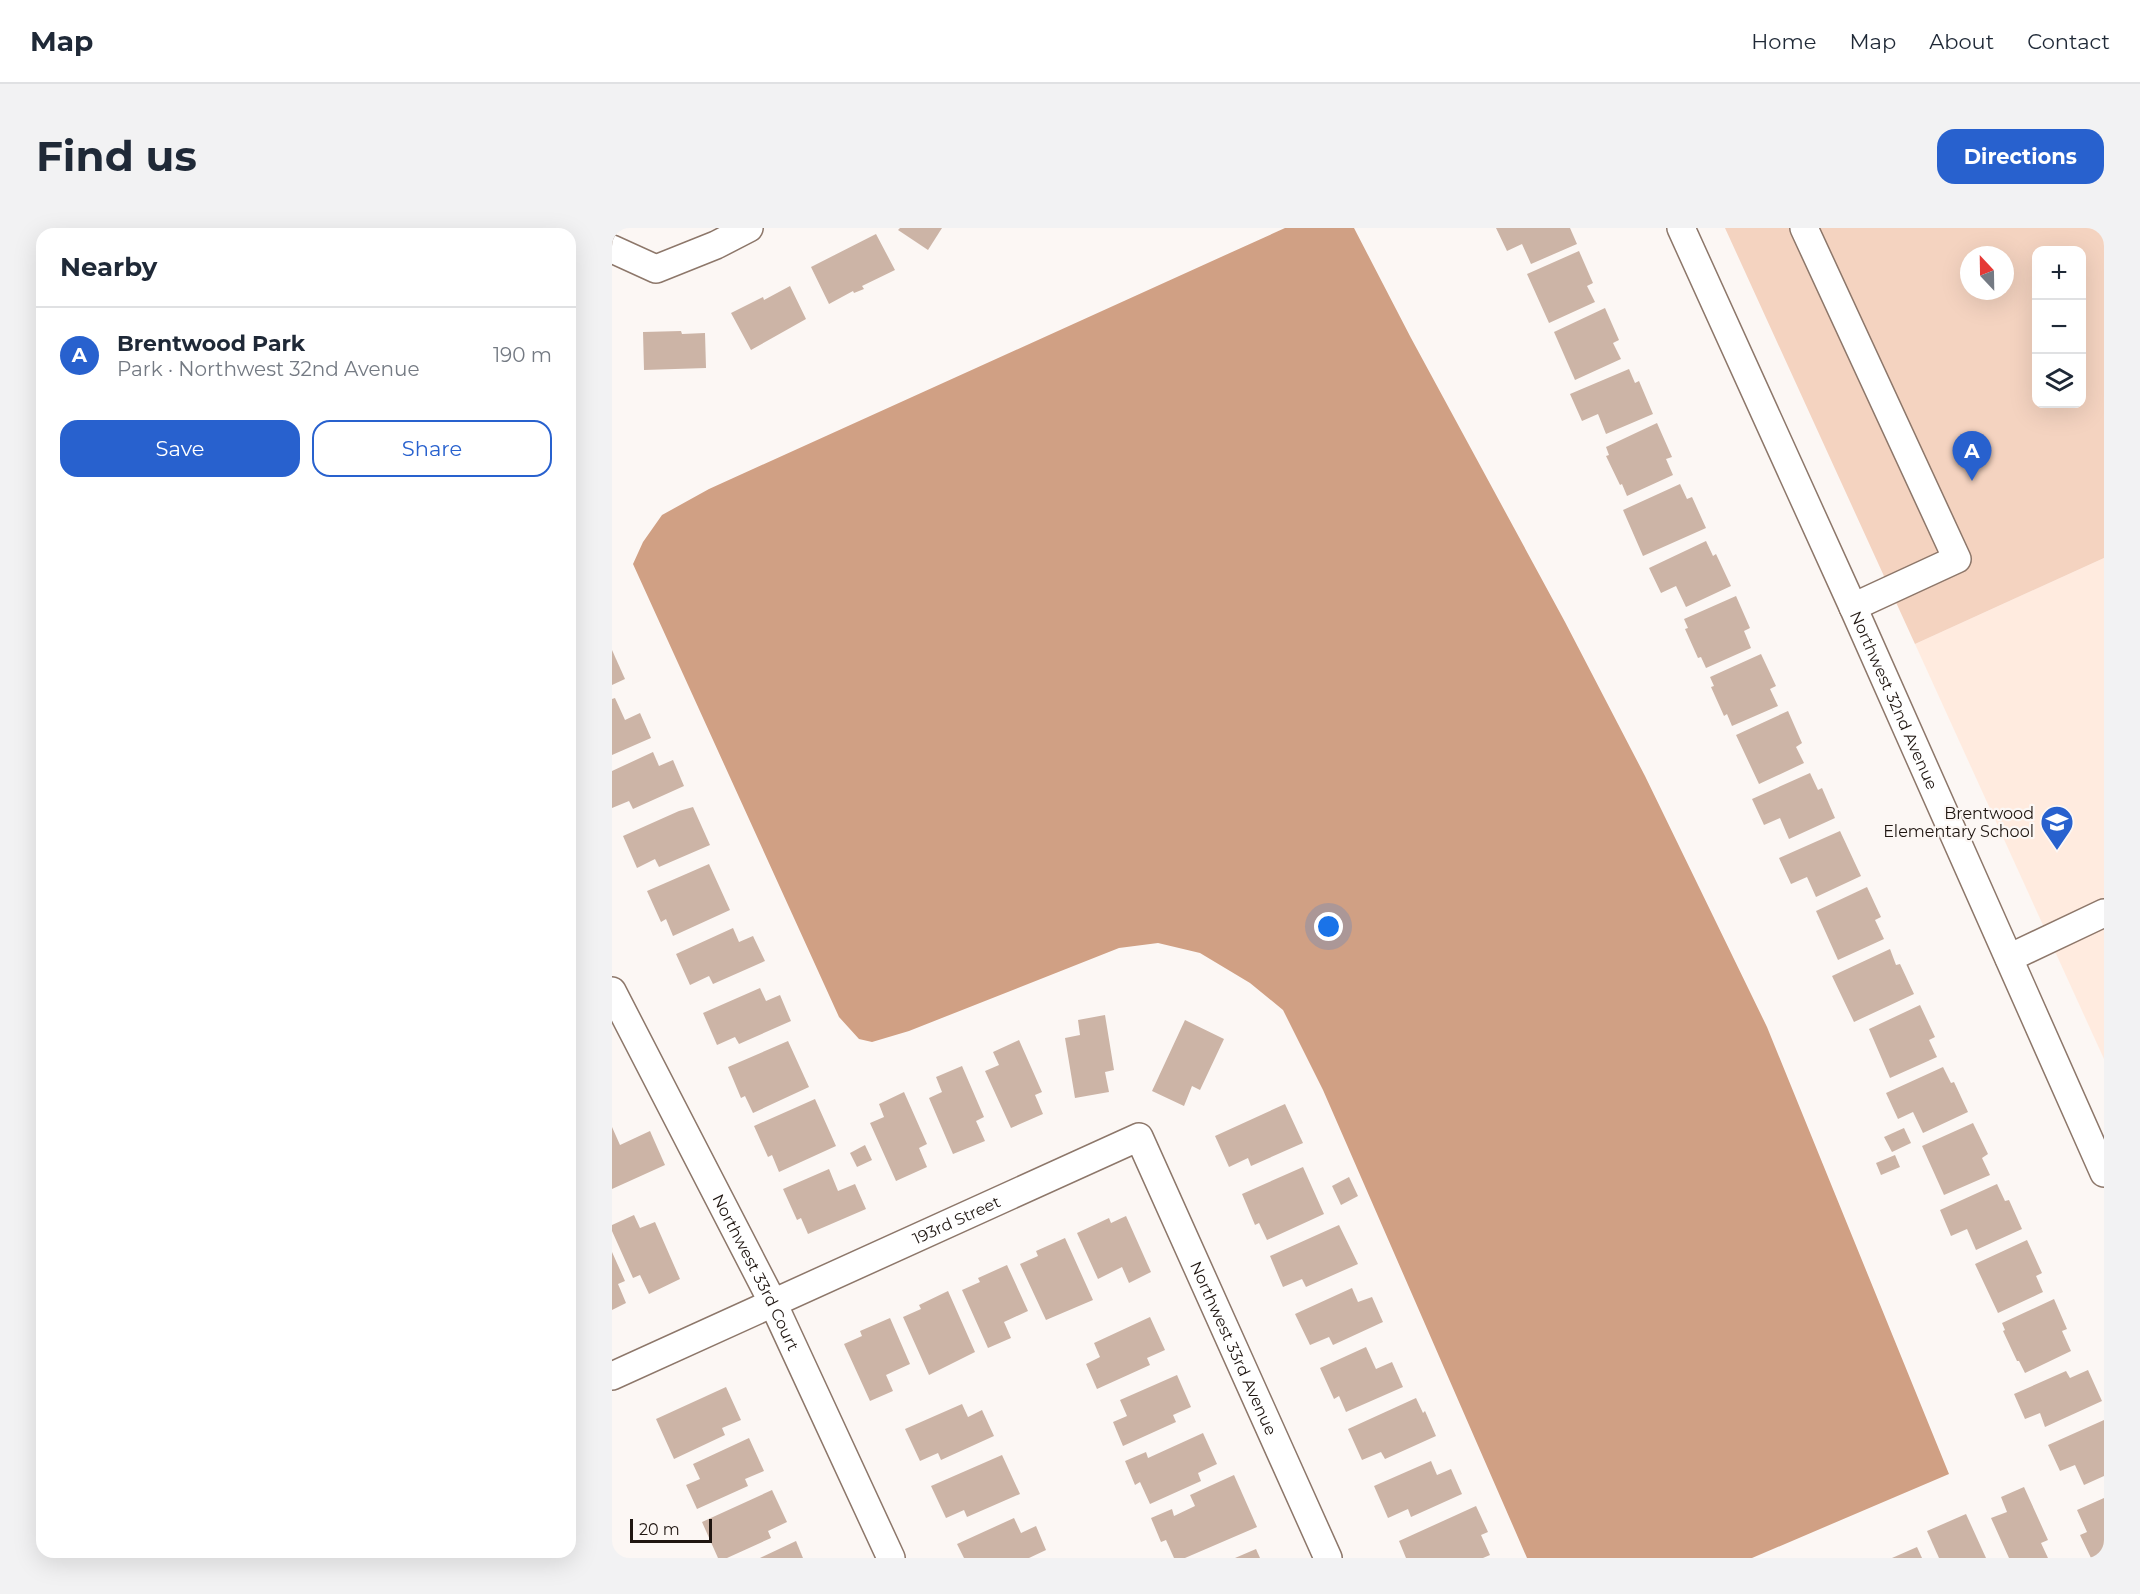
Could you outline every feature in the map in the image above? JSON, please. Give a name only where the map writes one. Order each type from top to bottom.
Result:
[{"type":"street","points":[[612,249],[656,269],[716,245],[749,228]]},
{"type":"street","name":"Northwest 32nd Avenue","points":[[1681,228],[1853,607],[2104,1173]]},
{"type":"street","points":[[1804,228],[1956,558],[1853,607]]},
{"type":"street","points":[[2009,958],[2104,913]]},
{"type":"street","name":"Northwest 33rd Court","points":[[612,991],[773,1303],[891,1558]]},
{"type":"street","name":"193rd Street","points":[[612,1376],[1139,1137]]},
{"type":"street","name":"Northwest 33rd Avenue","points":[[1139,1137],[1328,1558]]},
{"type":"shaded area","points":[[1285,228],[1354,228],[1565,622],[1645,776],[1767,1027],[1949,1474],[1752,1558],[1527,1558],[1323,1090],[1283,1010],[1250,983],[1200,953],[1158,943],[1119,948],[909,1031],[872,1042],[859,1039],[839,1017],[633,564],[643,542],[662,515],[709,489]]},
{"type":"shaded area","points":[[1725,228],[2104,228],[2104,558],[1915,644]]},
{"type":"shaded area","name":"Brentwood Elementary School","points":[[2104,558],[2104,1059],[1915,644]]},
{"type":"building","points":[[900,228],[942,228],[928,250],[898,230]]},
{"type":"building","points":[[1496,228],[1570,228],[1577,244],[1531,264],[1522,244],[1507,251]]},
{"type":"building","points":[[876,234],[895,270],[862,286],[864,289],[854,293],[853,291],[829,304],[811,267]]},
{"type":"building","points":[[1579,251],[1593,283],[1587,286],[1595,302],[1549,323],[1527,274]]},
{"type":"building","points":[[790,286],[806,319],[751,350],[731,313],[763,297],[764,300]]},
{"type":"building","points":[[1605,308],[1619,340],[1613,343],[1621,359],[1575,380],[1554,332]]},
{"type":"building","points":[[681,331],[682,334],[705,333],[706,368],[644,370],[643,332]]},
{"type":"building","points":[[1629,369],[1635,383],[1639,381],[1653,414],[1606,434],[1598,414],[1582,421],[1570,394]]},
{"type":"building","points":[[1657,423],[1672,457],[1666,459],[1673,475],[1627,496],[1606,456],[1609,455],[1606,447]]},
{"type":"building","points":[[1680,484],[1687,499],[1692,497],[1706,528],[1643,556],[1623,510]]},
{"type":"building","points":[[1706,541],[1713,556],[1716,554],[1731,586],[1686,607],[1676,586],[1661,593],[1649,568]]},
{"type":"building","points":[[1736,596],[1750,628],[1744,631],[1751,648],[1706,668],[1701,657],[1698,658],[1685,629],[1688,628],[1684,619]]},
{"type":"building","points":[[612,650],[625,679],[612,685]]},
{"type":"building","points":[[1761,654],[1776,686],[1770,689],[1778,706],[1732,726],[1727,714],[1724,716],[1711,687],[1714,686],[1710,677]]},
{"type":"building","points":[[615,698],[625,720],[640,713],[651,738],[612,755],[612,699]]},
{"type":"building","points":[[1788,711],[1802,743],[1796,747],[1804,763],[1759,784],[1736,735]]},
{"type":"building","points":[[653,752],[659,766],[673,760],[684,786],[633,809],[629,801],[612,808],[612,771]]},
{"type":"building","points":[[1810,773],[1818,790],[1822,788],[1835,818],[1789,839],[1780,818],[1764,825],[1752,799]]},
{"type":"building","points":[[693,807],[710,845],[659,867],[655,859],[637,868],[623,836]]},
{"type":"building","points":[[1840,831],[1861,876],[1816,897],[1807,877],[1791,884],[1779,858]]},
{"type":"building","points":[[709,864],[730,910],[673,936],[666,919],[661,922],[647,891]]},
{"type":"building","points":[[1867,887],[1881,917],[1875,920],[1884,939],[1838,960],[1816,911]]},
{"type":"building","points":[[733,928],[739,942],[753,936],[765,961],[713,984],[709,976],[690,985],[676,954]]},
{"type":"building","points":[[1890,949],[1896,965],[1900,964],[1914,994],[1854,1022],[1832,976]]},
{"type":"building","points":[[760,988],[766,1001],[780,995],[791,1021],[739,1044],[735,1037],[717,1045],[703,1013]]},
{"type":"building","points":[[1920,1005],[1935,1037],[1929,1040],[1937,1057],[1890,1078],[1869,1029]]},
{"type":"building","points":[[1105,1015],[1114,1070],[1105,1072],[1109,1092],[1075,1098],[1065,1038],[1080,1035],[1078,1020]]},
{"type":"building","points":[[1185,1020],[1224,1039],[1200,1090],[1192,1086],[1184,1106],[1152,1091]]},
{"type":"building","points":[[1019,1040],[1042,1092],[1035,1095],[1043,1114],[1011,1128],[985,1071],[999,1065],[993,1052]]},
{"type":"building","points":[[788,1041],[809,1087],[753,1113],[745,1096],[741,1098],[728,1067]]},
{"type":"building","points":[[962,1066],[984,1117],[976,1121],[985,1141],[953,1154],[929,1098],[942,1092],[936,1077]]},
{"type":"building","points":[[1943,1067],[1951,1083],[1954,1082],[1968,1112],[1923,1133],[1913,1112],[1898,1119],[1886,1093]]},
{"type":"building","points":[[904,1092],[927,1144],[919,1148],[927,1167],[896,1181],[870,1123],[884,1117],[879,1104]]},
{"type":"building","points":[[815,1099],[836,1146],[779,1172],[772,1155],[768,1157],[754,1126]]},
{"type":"building","points":[[1285,1104],[1303,1143],[1251,1166],[1248,1158],[1229,1167],[1215,1136]]},
{"type":"building","points":[[1973,1123],[1988,1154],[1982,1158],[1990,1175],[1944,1195],[1922,1146]]},
{"type":"building","points":[[612,1127],[620,1145],[650,1131],[665,1165],[612,1189]]},
{"type":"building","points":[[1904,1128],[1911,1143],[1892,1152],[1884,1137]]},
{"type":"building","points":[[865,1145],[872,1160],[857,1167],[850,1153]]},
{"type":"building","points":[[1895,1155],[1900,1167],[1881,1175],[1876,1163]]},
{"type":"building","points":[[1303,1167],[1324,1214],[1267,1240],[1259,1223],[1255,1225],[1242,1194]]},
{"type":"building","points":[[829,1169],[838,1191],[855,1184],[866,1209],[808,1234],[801,1218],[797,1220],[783,1189]]},
{"type":"building","points":[[1349,1177],[1358,1196],[1341,1205],[1332,1186]]},
{"type":"building","points":[[1997,1184],[2005,1201],[2009,1200],[2022,1229],[1976,1250],[1967,1229],[1951,1236],[1940,1210]]},
{"type":"building","points":[[634,1215],[640,1228],[655,1222],[680,1279],[649,1294],[640,1275],[633,1278],[612,1231],[612,1225]]},
{"type":"building","points":[[1126,1216],[1151,1272],[1129,1283],[1122,1267],[1098,1279],[1077,1233],[1109,1218],[1111,1223]]},
{"type":"building","points":[[1339,1225],[1358,1264],[1306,1287],[1302,1279],[1283,1287],[1270,1256]]},
{"type":"building","points":[[1065,1238],[1093,1300],[1046,1320],[1020,1264],[1038,1256],[1036,1251]]},
{"type":"building","points":[[2027,1240],[2042,1273],[2036,1276],[2043,1292],[1998,1313],[1975,1264]]},
{"type":"building","points":[[612,1252],[625,1281],[618,1284],[626,1303],[612,1310]]},
{"type":"building","points":[[1007,1265],[1028,1311],[1004,1322],[1011,1338],[988,1348],[962,1290],[980,1282],[978,1278]]},
{"type":"building","points":[[1352,1288],[1358,1302],[1372,1297],[1383,1322],[1333,1345],[1329,1337],[1310,1345],[1295,1314]]},
{"type":"building","points":[[948,1291],[975,1352],[929,1375],[903,1317],[921,1309],[919,1305]]},
{"type":"building","points":[[2054,1299],[2067,1329],[2062,1331],[2071,1351],[2025,1373],[2003,1331],[2005,1330],[2002,1323]]},
{"type":"building","points":[[1150,1317],[1165,1350],[1147,1358],[1150,1365],[1097,1389],[1086,1364],[1100,1357],[1094,1343]]},
{"type":"building","points":[[890,1318],[910,1364],[886,1375],[893,1391],[870,1401],[844,1344],[862,1336],[860,1331]]},
{"type":"building","points":[[1366,1347],[1376,1369],[1392,1362],[1403,1387],[1346,1412],[1339,1396],[1334,1399],[1320,1368]]},
{"type":"building","points":[[2088,1370],[2102,1401],[2045,1427],[2040,1413],[2025,1419],[2014,1394],[2066,1371],[2070,1378]]},
{"type":"building","points":[[1177,1375],[1191,1407],[1173,1415],[1176,1422],[1123,1446],[1113,1422],[1127,1416],[1120,1400]]},
{"type":"building","points":[[726,1387],[741,1420],[722,1428],[725,1435],[674,1459],[656,1419]]},
{"type":"building","points":[[1416,1398],[1423,1413],[1425,1411],[1436,1436],[1385,1459],[1381,1452],[1362,1460],[1348,1429]]},
{"type":"building","points":[[962,1404],[968,1417],[982,1410],[994,1436],[941,1460],[938,1453],[920,1461],[905,1429]]},
{"type":"building","points":[[2104,1420],[2104,1476],[2084,1485],[2075,1465],[2060,1471],[2048,1445]]},
{"type":"building","points":[[1203,1433],[1217,1464],[1198,1473],[1201,1481],[1150,1504],[1140,1482],[1135,1485],[1125,1461],[1146,1452],[1148,1458]]},
{"type":"building","points":[[749,1438],[764,1471],[745,1479],[748,1486],[697,1509],[686,1485],[700,1479],[693,1464]]},
{"type":"building","points":[[1002,1455],[1020,1494],[967,1517],[964,1510],[946,1518],[931,1486]]},
{"type":"building","points":[[1431,1461],[1437,1475],[1451,1469],[1462,1494],[1411,1517],[1408,1509],[1388,1518],[1374,1486]]},
{"type":"building","points":[[1234,1475],[1257,1527],[1185,1558],[1174,1558],[1166,1540],[1161,1542],[1151,1518],[1172,1509],[1174,1516],[1195,1506],[1190,1495]]},
{"type":"building","points":[[2024,1487],[2048,1540],[2041,1543],[2048,1558],[2009,1558],[1991,1518],[2007,1512],[2001,1497]]},
{"type":"building","points":[[772,1490],[787,1522],[768,1531],[771,1538],[727,1558],[718,1558],[702,1522]]},
{"type":"building","points":[[2104,1498],[2104,1554],[2091,1558],[2080,1535],[2087,1532],[2077,1510]]},
{"type":"building","points":[[1476,1506],[1488,1532],[1481,1535],[1490,1555],[1483,1558],[1406,1558],[1399,1541]]},
{"type":"building","points":[[1966,1514],[1986,1558],[1939,1558],[1927,1531]]},
{"type":"building","points":[[1014,1518],[1021,1533],[1036,1526],[1046,1550],[1029,1558],[964,1558],[957,1544]]},
{"type":"building","points":[[796,1541],[803,1558],[760,1558]]},
{"type":"building","points":[[1917,1547],[1922,1558],[1892,1558]]},
{"type":"building","points":[[1256,1549],[1260,1558],[1235,1558]]},
{"type":"place","name":"Brentwood Park","points":[[1972,481]]},
{"type":"place","name":"Brentwood Elementary School","points":[[2057,851]]}]
